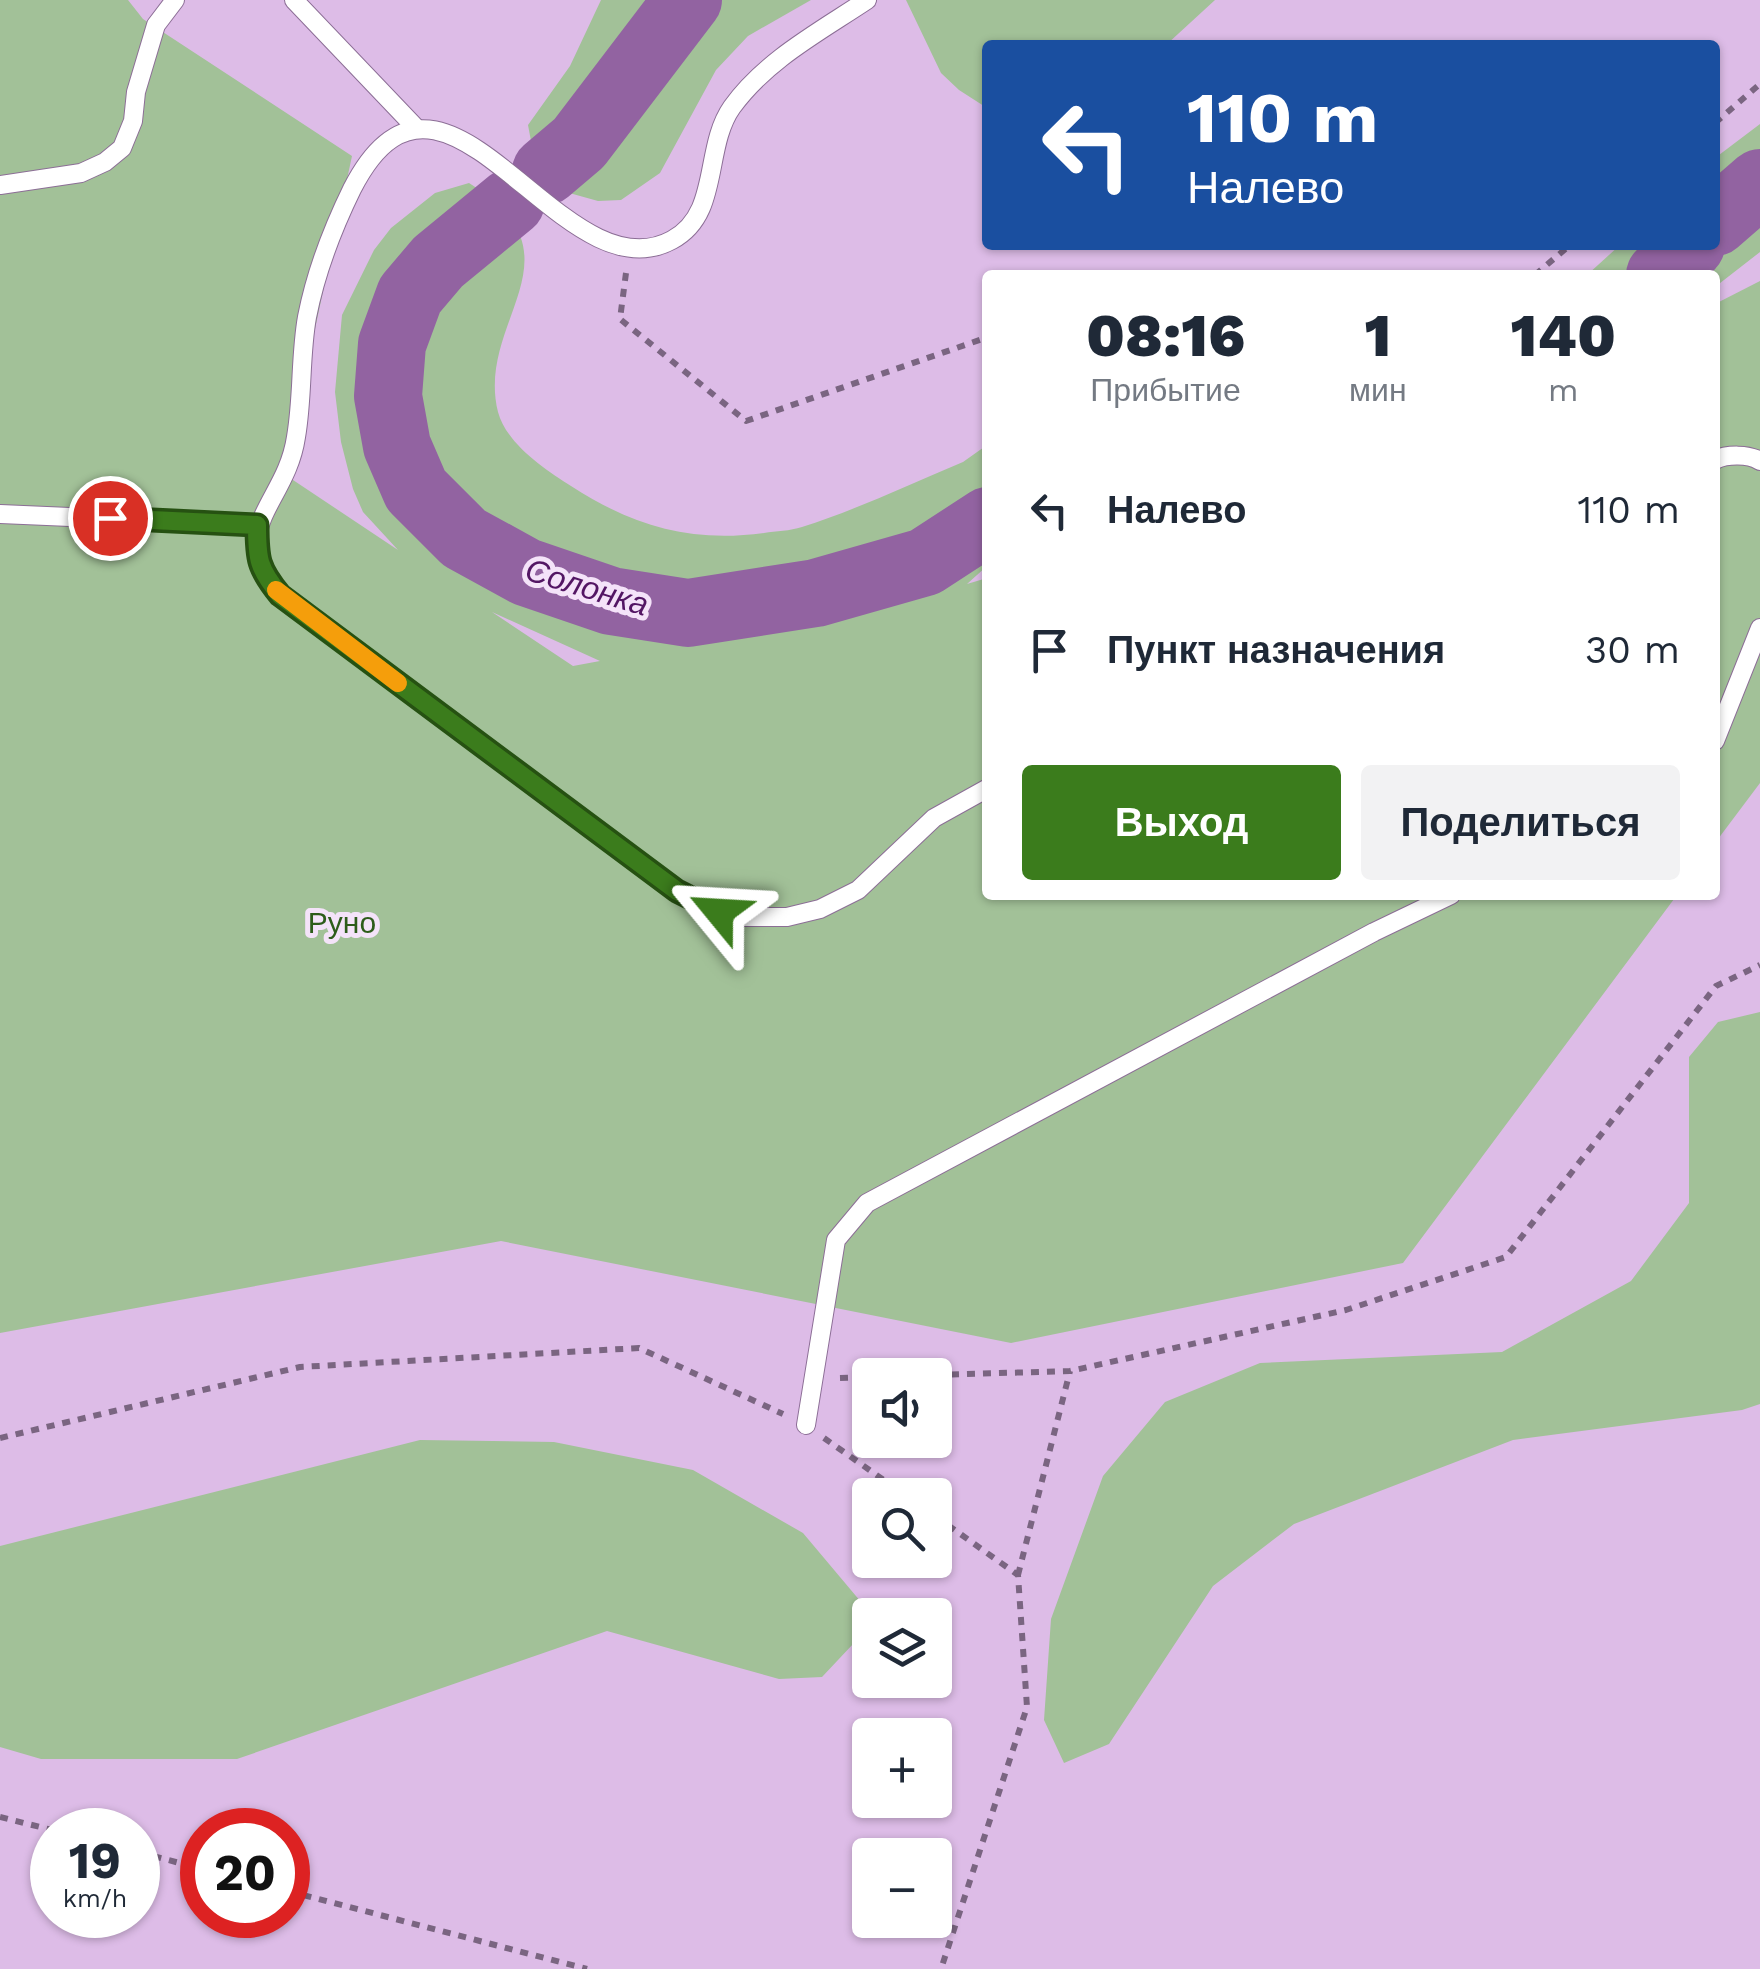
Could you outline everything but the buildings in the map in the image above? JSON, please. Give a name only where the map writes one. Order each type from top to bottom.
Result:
[{"type":"lane","points":[[294,0],[417,129]]},
{"type":"lane","points":[[867,0],[756,76],[729,112],[714,148],[702,208],[690,226],[673,240],[651,249],[629,250],[599,241],[479,150],[444,132],[417,129],[392,137],[376,149],[327,238],[307,318],[296,439],[288,470],[257,525],[257,558],[263,574],[280,595],[677,891],[719,912],[787,918],[820,910],[858,890],[934,818],[982,791]]},
{"type":"lane","points":[[0,185],[81,173],[106,162],[122,148],[133,120],[136,92],[156,25],[169,2]]},
{"type":"lane","points":[[1720,458],[1760,461]]},
{"type":"lane","points":[[0,514],[257,525]]},
{"type":"lane","points":[[1720,728],[1760,628]]},
{"type":"lane","points":[[806,1425],[836,1240],[867,1202],[1441,900]]},
{"type":"path","points":[[1720,118],[1760,84]]},
{"type":"path","points":[[629,250],[620,319],[746,421],[982,339]]},
{"type":"path","points":[[1541,270],[1564,250]]},
{"type":"path","points":[[952,1374],[1070,1371],[1346,1310],[1506,1256],[1716,986],[1760,965]]},
{"type":"path","points":[[0,1438],[300,1367],[639,1348],[806,1425],[881,1478]]},
{"type":"path","points":[[941,1969],[1026,1707],[1018,1576],[1070,1371]]},
{"type":"path","points":[[952,1528],[1018,1576]]},
{"type":"path","points":[[0,1816],[30,1824]]},
{"type":"path","points":[[310,1897],[587,1969]]},
{"type":"green space","name":"Руно","points":[[0,0],[128,0],[143,19],[352,156],[284,474],[398,550],[363,512],[341,442],[335,392],[342,315],[374,250],[391,228],[435,193],[469,183],[503,210],[520,237],[524,263],[495,379],[502,423],[539,464],[617,512],[663,528],[711,536],[793,529],[842,513],[963,462],[982,449],[982,570],[967,584],[982,580],[982,900],[1673,900],[1403,1263],[1011,1343],[501,1241],[0,1333]],"holes":[[[492,612],[600,661],[573,666]]]},
{"type":"green space","points":[[601,0],[811,0],[748,36],[716,70],[660,173],[621,200],[598,201],[555,189],[537,173],[528,125],[570,66]]},
{"type":"green space","points":[[906,0],[1215,0],[1171,40],[982,40],[982,105],[941,73]]},
{"type":"green space","points":[[1760,124],[1760,252],[1720,283],[1720,270],[1592,270],[1614,250],[1720,250],[1720,154]]},
{"type":"green space","points":[[1760,281],[1760,783],[1720,836],[1720,301]]},
{"type":"green space","points":[[1760,1012],[1760,1404],[1742,1410],[1513,1440],[1294,1524],[1213,1586],[1109,1744],[1064,1763],[1044,1720],[1051,1619],[1103,1476],[1165,1402],[1260,1363],[1502,1352],[1631,1281],[1689,1203],[1689,1057],[1718,1022]]},
{"type":"green space","points":[[420,1440],[554,1442],[693,1470],[803,1533],[858,1598],[852,1598],[852,1645],[822,1677],[779,1679],[607,1631],[237,1759],[41,1759],[0,1747],[0,1546]]},
{"type":"waterway","name":"Солонка","points":[[546,171],[579,143],[688,0]]},
{"type":"waterway","name":"Солонка","points":[[1720,218],[1760,183]]},
{"type":"waterway","name":"Солонка","points":[[511,202],[438,262],[410,295],[392,344],[388,396],[397,446],[416,490],[464,538],[526,572],[611,601],[688,613],[816,593],[925,562],[982,525]]},
{"type":"waterway","name":"Солонка","points":[[1665,270],[1686,250]]},
{"type":"slow traffic","points":[[276,590],[398,683]]},
{"type":"route","points":[[110,518],[257,525],[257,558],[263,574],[280,595],[677,891],[719,912]]}]
